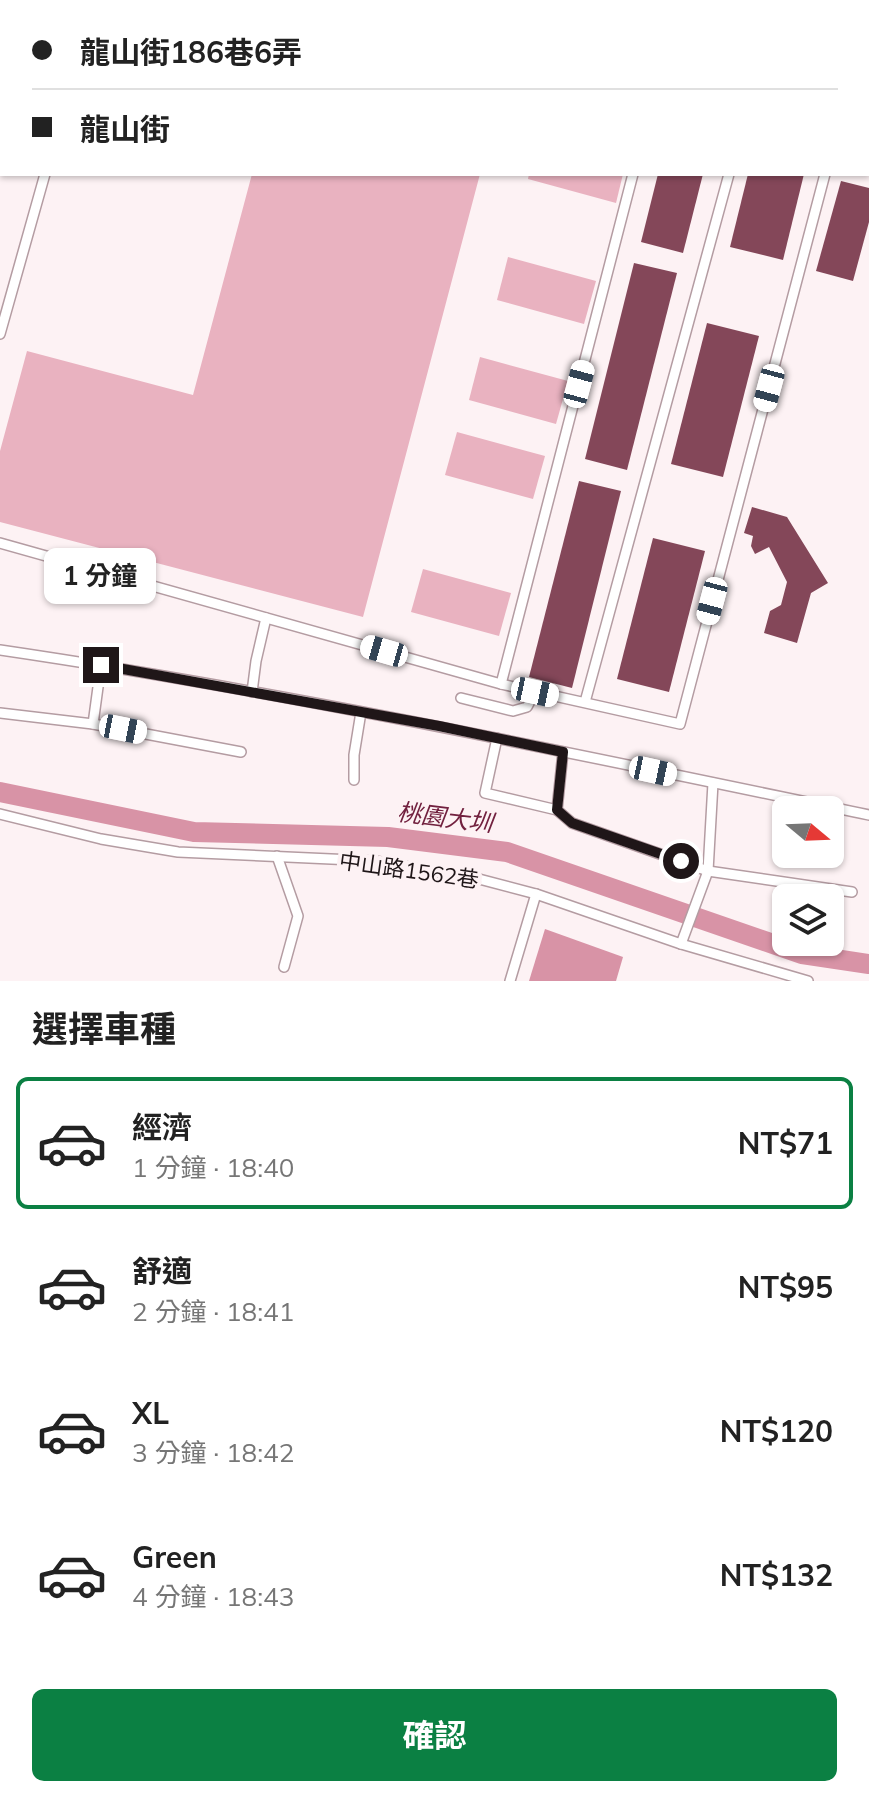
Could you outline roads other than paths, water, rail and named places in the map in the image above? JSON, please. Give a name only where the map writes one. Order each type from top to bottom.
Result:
[{"type":"lane","points":[[0,334],[44,176]]},
{"type":"lane","points":[[501,684],[632,176]]},
{"type":"lane","points":[[585,702],[728,176]]},
{"type":"lane","points":[[0,543],[501,684],[680,724],[824,176]]},
{"type":"lane","points":[[252,692],[266,618]]},
{"type":"lane","points":[[0,650],[361,712],[869,815]]},
{"type":"lane","points":[[93,724],[101,665]]},
{"type":"lane","points":[[461,698],[513,711],[527,707],[535,692]]},
{"type":"lane","points":[[354,780],[354,755],[361,712]]},
{"type":"lane","points":[[0,713],[93,724],[241,752]]},
{"type":"lane","points":[[497,738],[485,793],[557,810],[572,823],[708,871],[852,892]]},
{"type":"lane","points":[[557,810],[563,752]]},
{"type":"lane","points":[[681,944],[708,871],[713,783]]},
{"type":"lane","name":"中山路1562巷","points":[[0,814],[101,839],[178,852],[375,861],[479,879],[536,894],[681,944],[808,981]]},
{"type":"lane","points":[[277,856],[298,916],[284,967]]},
{"type":"lane","points":[[510,981],[536,894]]},
{"type":"waterway","name":"桃園大圳","points":[[0,792],[194,832],[388,837],[507,852],[802,954],[869,964]]}]
